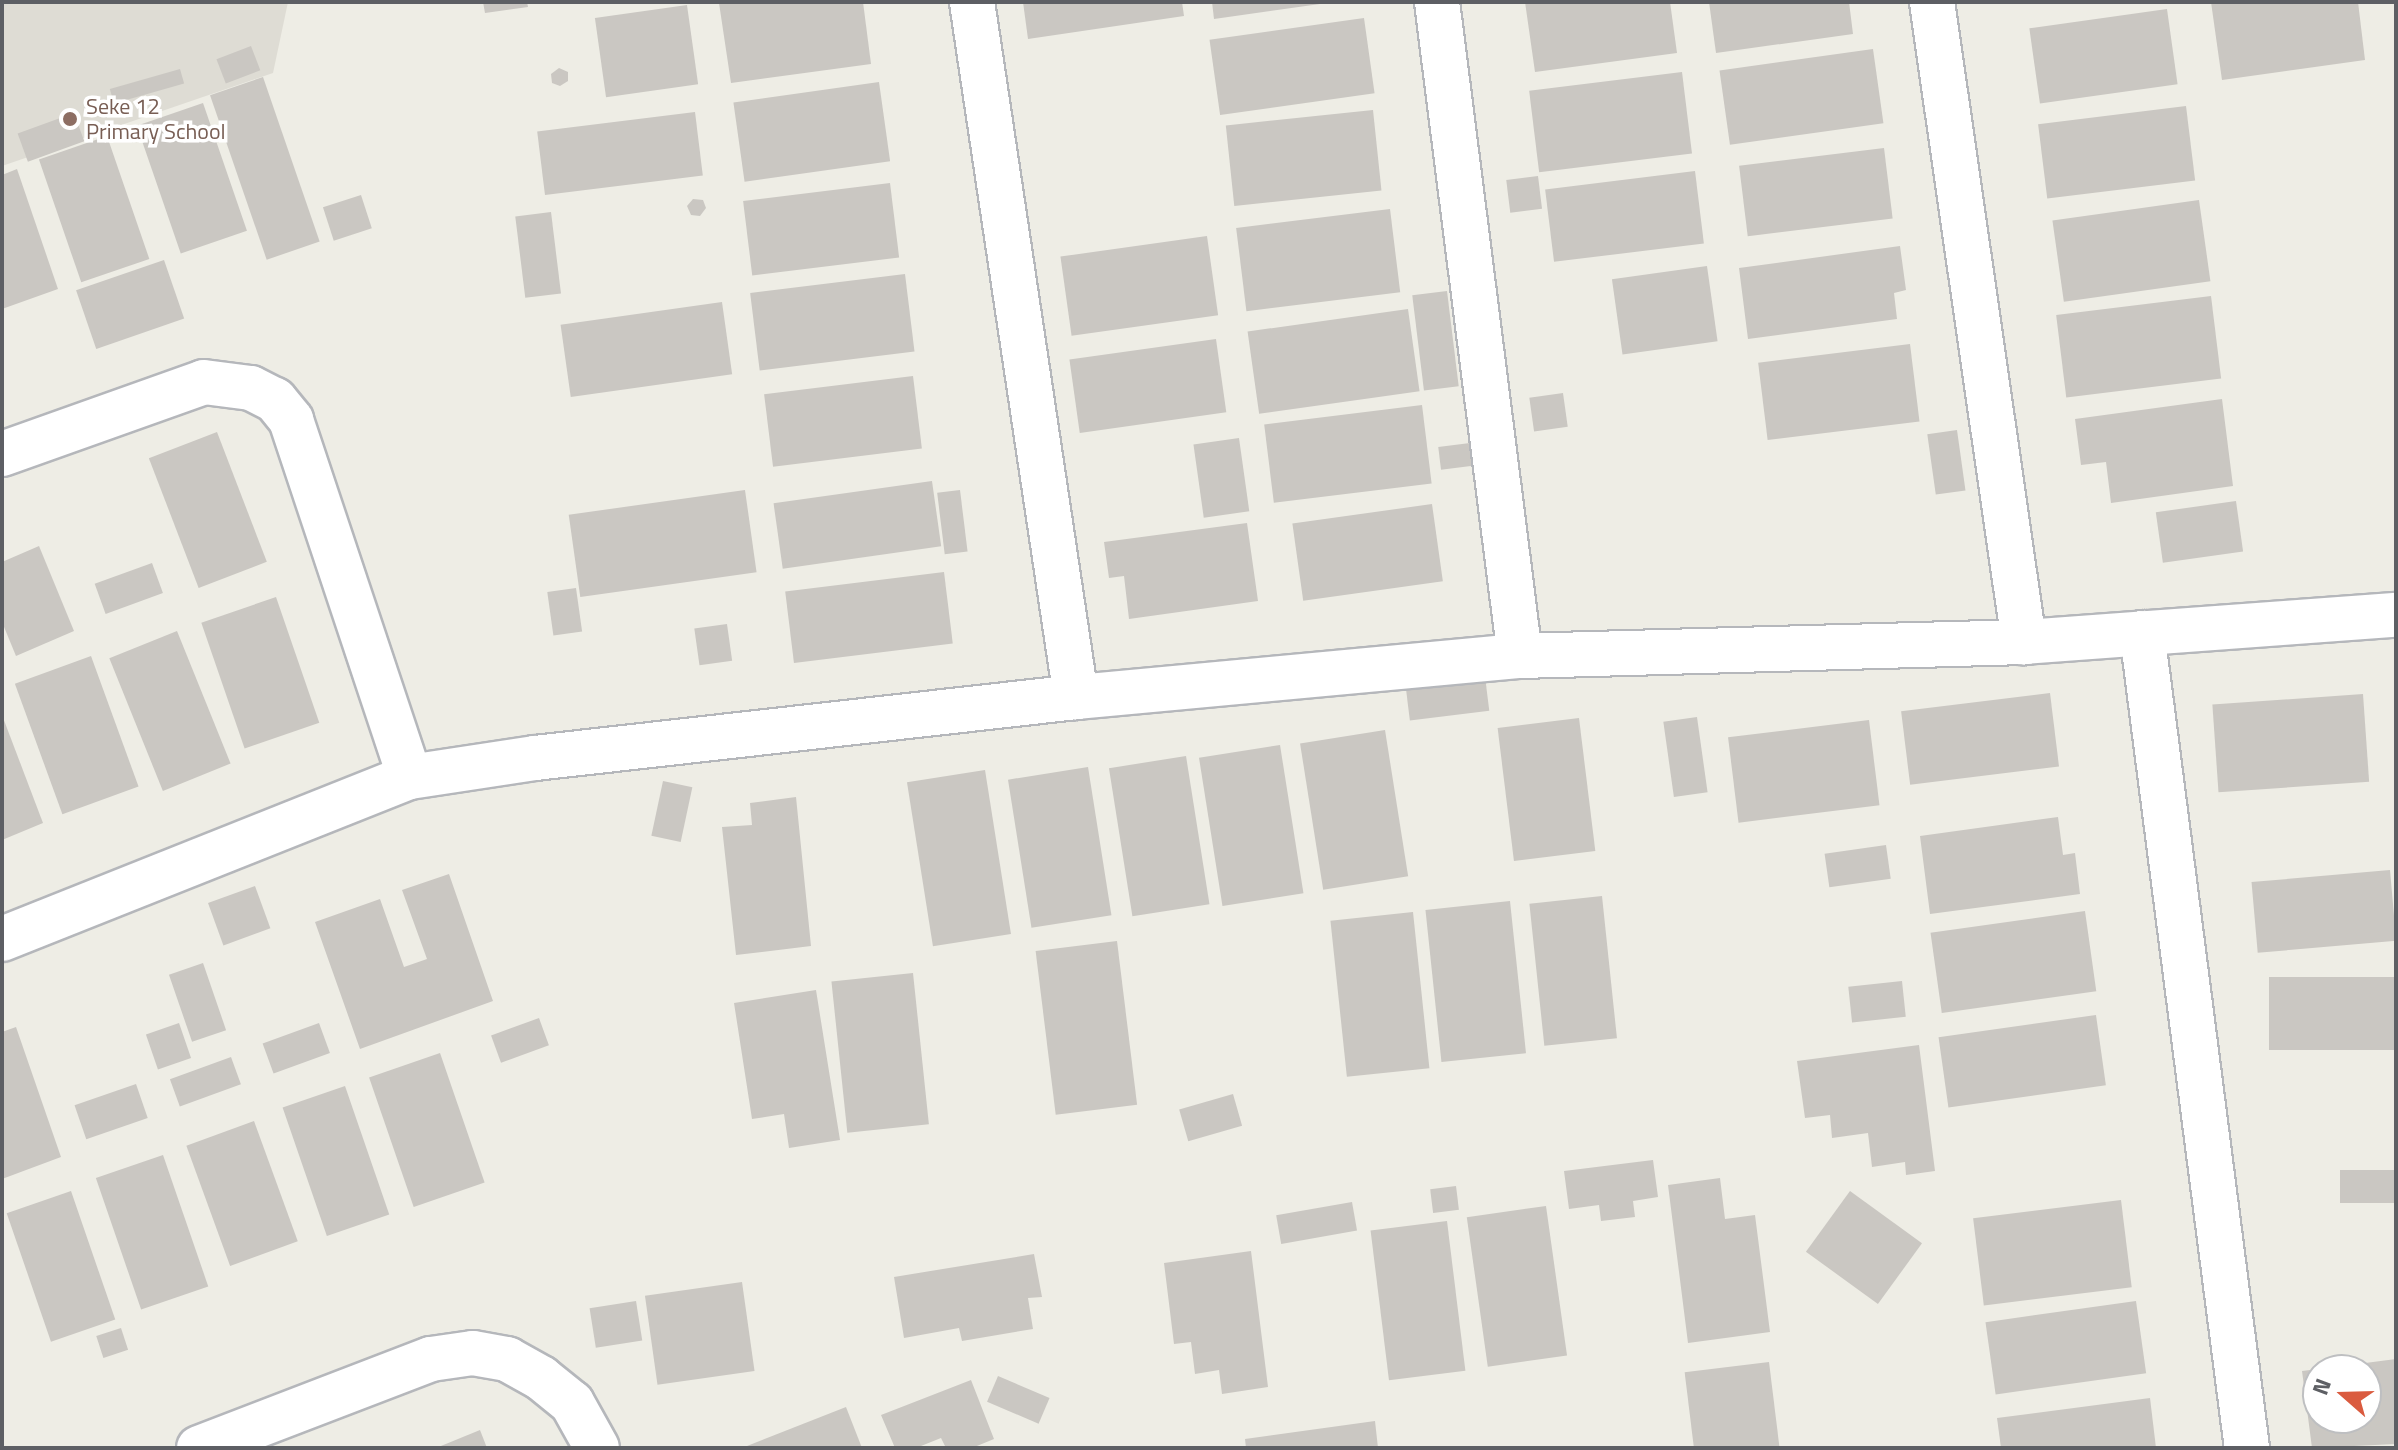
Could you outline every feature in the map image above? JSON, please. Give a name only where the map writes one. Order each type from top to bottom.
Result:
[{"type":"street","points":[[972,2],[1076,697]]},
{"type":"street","points":[[1437,2],[1520,656]]},
{"type":"street","points":[[1932,2],[2024,642]]},
{"type":"street","points":[[2,454],[204,382],[251,388],[275,400],[291,420],[410,777]]},
{"type":"street","points":[[2,939],[410,777],[535,758],[1076,697],[1520,656],[2024,642],[2396,615]]},
{"type":"street","points":[[2142,633],[2247,1448]]},
{"type":"street","points":[[199,1448],[431,1359],[473,1353],[507,1359],[541,1378],[572,1403],[597,1448]]},
{"type":"shaded area","name":"Seke 12 Primary School","points":[[2,2],[288,2],[273,73],[2,166]]},
{"type":"building","points":[[483,2],[527,2],[528,7],[485,13]]},
{"type":"building","points":[[863,2],[871,64],[731,83],[719,3]]},
{"type":"building","points":[[1023,2],[1182,2],[1184,16],[1028,39]]},
{"type":"building","points":[[1212,2],[1319,2],[1320,4],[1214,19]]},
{"type":"building","points":[[1525,2],[1670,2],[1677,53],[1535,72]]},
{"type":"building","points":[[1709,2],[1849,2],[1853,34],[1716,53]]},
{"type":"building","points":[[2211,2],[2358,2],[2365,60],[2222,80]]},
{"type":"building","points":[[687,5],[698,84],[606,97],[595,18]]},
{"type":"building","points":[[2167,9],[2178,84],[2040,104],[2029,28]]},
{"type":"building","points":[[1364,18],[1375,93],[1220,115],[1210,40]]},
{"type":"building","points":[[251,46],[260,70],[226,84],[216,59]]},
{"type":"building","points":[[1873,49],[1883,123],[1730,145],[1720,71]]},
{"type":"building","points":[[559,68],[568,72],[568,81],[560,86],[552,83],[551,74]]},
{"type":"building","points":[[180,69],[184,83],[114,104],[110,89]]},
{"type":"building","points":[[1682,72],[1692,153],[1539,172],[1529,91]]},
{"type":"building","points":[[263,77],[320,242],[267,260],[210,95]]},
{"type":"building","points":[[879,82],[890,161],[745,182],[733,102]]},
{"type":"building","points":[[203,103],[247,231],[181,253],[137,126]]},
{"type":"building","points":[[2186,106],[2195,180],[2047,199],[2038,124]]},
{"type":"building","points":[[1373,110],[1381,191],[1234,206],[1226,125]]},
{"type":"building","points":[[695,112],[703,176],[545,195],[537,131]]},
{"type":"building","points":[[74,113],[84,141],[28,162],[18,134]]},
{"type":"building","points":[[107,136],[149,259],[81,282],[39,159]]},
{"type":"building","points":[[1884,148],[1893,218],[1748,236],[1739,166]]},
{"type":"building","points":[[17,169],[58,289],[2,309],[2,175]]},
{"type":"building","points":[[1695,171],[1704,243],[1554,262],[1545,189]]},
{"type":"building","points":[[1538,176],[1542,209],[1510,213],[1506,180]]},
{"type":"building","points":[[890,183],[899,257],[752,275],[743,201]]},
{"type":"building","points":[[361,195],[372,228],[334,241],[323,207]]},
{"type":"building","points":[[693,199],[703,200],[706,208],[700,216],[691,215],[687,206]]},
{"type":"building","points":[[2199,200],[2210,281],[2064,302],[2052,221]]},
{"type":"building","points":[[1390,209],[1400,292],[1246,311],[1236,228]]},
{"type":"building","points":[[551,212],[561,293],[525,298],[515,216]]},
{"type":"building","points":[[1207,236],[1218,315],[1072,336],[1060,257]]},
{"type":"building","points":[[1900,246],[1906,290],[1894,293],[1897,319],[1748,339],[1739,268]]},
{"type":"building","points":[[164,260],[184,319],[96,349],[76,290]]},
{"type":"building","points":[[1707,266],[1718,341],[1623,355],[1612,279]]},
{"type":"building","points":[[905,274],[915,351],[760,370],[750,293]]},
{"type":"building","points":[[1447,291],[1459,386],[1424,391],[1412,295]]},
{"type":"building","points":[[2211,296],[2221,378],[2066,397],[2056,315]]},
{"type":"building","points":[[722,302],[732,374],[571,397],[561,325]]},
{"type":"building","points":[[1408,309],[1420,391],[1259,414],[1248,332]]},
{"type":"building","points":[[1216,339],[1226,412],[1080,433],[1069,360]]},
{"type":"building","points":[[1910,344],[1920,421],[1768,440],[1758,363]]},
{"type":"building","points":[[913,376],[922,448],[773,467],[764,394]]},
{"type":"building","points":[[1563,393],[1568,427],[1534,431],[1529,398]]},
{"type":"building","points":[[2222,399],[2233,486],[2111,503],[2106,462],[2081,465],[2075,419]]},
{"type":"building","points":[[1422,405],[1432,483],[1274,503],[1264,424]]},
{"type":"building","points":[[1957,430],[1965,490],[1936,495],[1927,434]]},
{"type":"building","points":[[217,432],[267,562],[199,588],[149,458]]},
{"type":"building","points":[[1239,438],[1249,511],[1204,518],[1193,444]]},
{"type":"building","points":[[1470,443],[1473,466],[1441,470],[1438,447]]},
{"type":"building","points":[[932,481],[941,546],[783,569],[774,503]]},
{"type":"building","points":[[745,490],[757,572],[580,597],[569,515]]},
{"type":"building","points":[[960,490],[968,552],[945,554],[937,493]]},
{"type":"building","points":[[2236,501],[2243,552],[2163,563],[2156,512]]},
{"type":"building","points":[[1432,504],[1443,581],[1303,601],[1292,524]]},
{"type":"building","points":[[1247,523],[1258,601],[1129,619],[1124,576],[1109,578],[1104,542]]},
{"type":"building","points":[[39,546],[74,631],[16,656],[2,622],[2,562]]},
{"type":"building","points":[[152,563],[163,593],[106,614],[95,584]]},
{"type":"building","points":[[944,572],[953,643],[794,663],[785,591]]},
{"type":"building","points":[[576,588],[582,632],[553,636],[547,592]]},
{"type":"building","points":[[276,597],[319,723],[245,748],[201,623]]},
{"type":"building","points":[[727,624],[732,661],[699,665],[694,629]]},
{"type":"building","points":[[177,631],[231,764],[163,791],[109,658]]},
{"type":"building","points":[[91,656],[139,787],[62,814],[15,684]]},
{"type":"building","points":[[1485,676],[1489,711],[1410,720],[1406,686]]},
{"type":"building","points":[[2050,693],[2059,766],[1910,785],[1901,711]]},
{"type":"building","points":[[2363,694],[2369,782],[2219,792],[2212,705]]},
{"type":"building","points":[[2,715],[43,823],[2,840]]},
{"type":"building","points":[[1697,717],[1708,792],[1674,797],[1663,722]]},
{"type":"building","points":[[1579,718],[1595,851],[1514,861],[1498,728]]},
{"type":"building","points":[[1869,720],[1879,805],[1739,823],[1728,737]]},
{"type":"building","points":[[1385,730],[1408,876],[1323,890],[1300,743]]},
{"type":"building","points":[[1280,745],[1303,893],[1222,906],[1199,758]]},
{"type":"building","points":[[1186,756],[1209,904],[1132,916],[1109,768]]},
{"type":"building","points":[[1088,767],[1111,915],[1031,928],[1008,780]]},
{"type":"building","points":[[985,770],[1011,934],[933,946],[907,782]]},
{"type":"building","points":[[663,781],[692,787],[681,842],[651,836]]},
{"type":"building","points":[[796,797],[811,946],[736,955],[722,827],[752,825],[750,803]]},
{"type":"building","points":[[2058,817],[2063,855],[2075,853],[2080,894],[1930,914],[1920,836]]},
{"type":"building","points":[[1886,845],[1891,879],[1829,887],[1825,854]]},
{"type":"building","points":[[2390,870],[2396,941],[2258,953],[2252,882]]},
{"type":"building","points":[[449,874],[493,1001],[360,1049],[315,922],[380,899],[404,967],[427,959],[402,890]]},
{"type":"building","points":[[255,886],[270,928],[223,945],[208,903]]},
{"type":"building","points":[[1602,896],[1617,1038],[1544,1046],[1529,904]]},
{"type":"building","points":[[1510,901],[1526,1053],[1441,1062],[1425,910]]},
{"type":"building","points":[[2085,911],[2096,991],[1942,1013],[1931,933]]},
{"type":"building","points":[[1413,912],[1429,1068],[1347,1077],[1330,921]]},
{"type":"building","points":[[1117,941],[1137,1105],[1056,1115],[1036,951]]},
{"type":"building","points":[[203,963],[226,1030],[192,1042],[169,975]]},
{"type":"building","points":[[913,973],[929,1124],[847,1133],[831,982]]},
{"type":"building","points":[[2269,977],[2396,977],[2396,1050],[2269,1050]]},
{"type":"building","points":[[1902,981],[1906,1017],[1852,1022],[1848,987]]},
{"type":"building","points":[[816,990],[840,1140],[789,1148],[784,1114],[752,1119],[734,1003]]},
{"type":"building","points":[[2096,1015],[2106,1085],[1948,1107],[1939,1037]]},
{"type":"building","points":[[539,1018],[549,1045],[501,1063],[491,1035]]},
{"type":"building","points":[[179,1023],[191,1058],[158,1069],[146,1034]]},
{"type":"building","points":[[319,1023],[330,1053],[274,1074],[263,1044]]},
{"type":"building","points":[[16,1027],[61,1157],[2,1179],[2,1032]]},
{"type":"building","points":[[1919,1045],[1935,1171],[1906,1175],[1905,1162],[1872,1167],[1868,1133],[1832,1138],[1830,1115],[1805,1118],[1797,1061]]},
{"type":"building","points":[[440,1053],[485,1183],[414,1207],[369,1077]]},
{"type":"building","points":[[231,1057],[241,1084],[180,1106],[170,1079]]},
{"type":"building","points":[[136,1084],[148,1118],[86,1139],[75,1105]]},
{"type":"building","points":[[345,1086],[389,1215],[327,1236],[283,1107]]},
{"type":"building","points":[[1233,1094],[1242,1126],[1188,1141],[1179,1109]]},
{"type":"building","points":[[254,1121],[298,1241],[230,1266],[186,1146]]},
{"type":"building","points":[[163,1155],[208,1286],[141,1310],[96,1178]]},
{"type":"building","points":[[1653,1160],[1658,1197],[1633,1201],[1635,1217],[1601,1221],[1599,1205],[1569,1209],[1564,1171]]},
{"type":"building","points":[[2340,1170],[2396,1170],[2396,1203],[2340,1203]]},
{"type":"building","points":[[1720,1178],[1725,1219],[1755,1215],[1770,1332],[1688,1343],[1668,1185]]},
{"type":"building","points":[[1456,1186],[1459,1210],[1433,1213],[1430,1189]]},
{"type":"building","points":[[71,1191],[115,1320],[51,1342],[7,1213]]},
{"type":"building","points":[[1850,1191],[1922,1243],[1878,1304],[1806,1252]]},
{"type":"building","points":[[2121,1200],[2132,1287],[1984,1306],[1973,1218]]},
{"type":"building","points":[[1352,1202],[1357,1231],[1281,1244],[1276,1215]]},
{"type":"building","points":[[1546,1206],[1567,1356],[1488,1367],[1467,1217]]},
{"type":"building","points":[[1447,1221],[1465,1371],[1389,1380],[1371,1230]]},
{"type":"building","points":[[1251,1251],[1268,1387],[1222,1394],[1219,1370],[1195,1374],[1191,1342],[1174,1344],[1164,1263]]},
{"type":"building","points":[[1034,1254],[1042,1297],[1028,1298],[1033,1329],[962,1341],[959,1328],[904,1338],[894,1277]]},
{"type":"building","points":[[742,1282],[755,1371],[657,1385],[645,1296]]},
{"type":"building","points":[[636,1301],[642,1341],[596,1348],[590,1308]]},
{"type":"building","points":[[2136,1301],[2146,1373],[1996,1394],[1985,1322]]},
{"type":"building","points":[[121,1328],[128,1350],[103,1358],[96,1336]]},
{"type":"building","points":[[2396,1359],[2396,1444],[2312,1448],[2310,1434],[2382,1434],[2382,1361]]},
{"type":"building","points":[[1769,1362],[1780,1448],[1694,1448],[1685,1372]]},
{"type":"building","points":[[998,1376],[1050,1398],[1039,1424],[987,1402]]},
{"type":"building","points":[[971,1380],[994,1439],[972,1448],[946,1448],[941,1438],[916,1448],[895,1448],[881,1415]]},
{"type":"building","points":[[2150,1398],[2156,1448],[2001,1448],[1997,1418]]},
{"type":"building","points":[[846,1407],[862,1448],[742,1448]]},
{"type":"building","points":[[1375,1421],[1378,1448],[1246,1448],[1245,1439]]},
{"type":"building","points":[[480,1430],[487,1448],[436,1448]]},
{"type":"place","name":"Seke 12 Primary School","points":[[70,119]]}]
